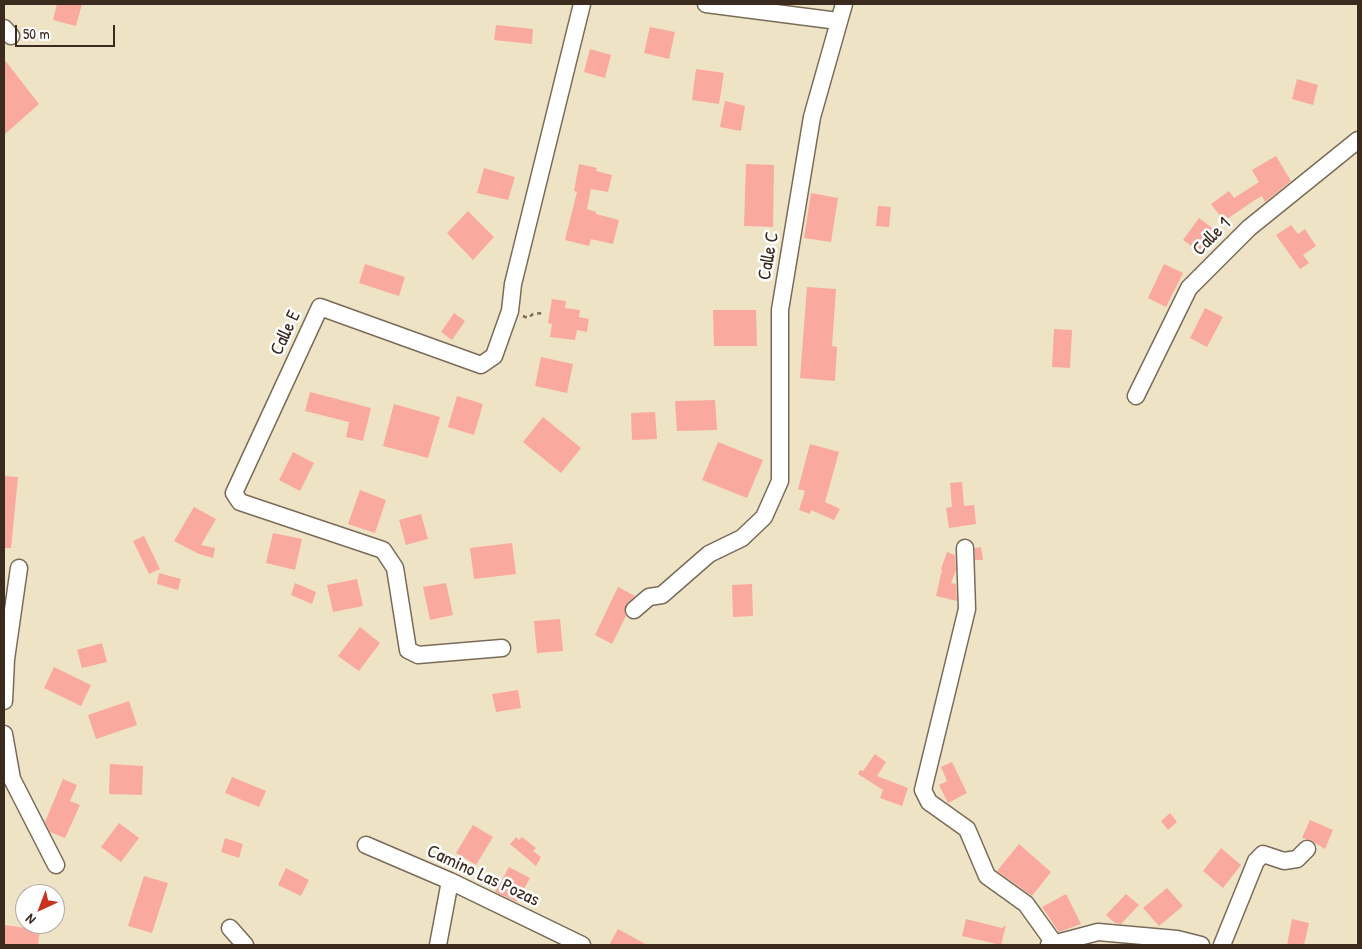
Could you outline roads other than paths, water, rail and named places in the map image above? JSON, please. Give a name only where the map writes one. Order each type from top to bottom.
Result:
[{"type":"street","name":"Calle E","points":[[502,648],[418,655],[408,650],[395,568],[383,550],[240,502],[234,493],[320,307],[480,365],[494,356],[510,311],[513,284],[582,4]]},
{"type":"street","points":[[706,4],[838,21]]},
{"type":"street","name":"Calle C","points":[[634,610],[649,597],[662,595],[709,554],[742,538],[764,517],[780,481],[780,310],[812,117],[844,4]]},
{"type":"street","name":"Calle 1","points":[[1136,396],[1189,288],[1249,228],[1358,140]]},
{"type":"street","points":[[965,548],[967,609],[923,790],[928,802],[967,828],[987,876],[1026,904],[1051,944],[1098,932],[1177,939],[1202,945]]},
{"type":"street","points":[[4,701],[5,660],[19,568]]},
{"type":"street","points":[[4,734],[12,779],[56,866]]},
{"type":"street","name":"Camino Las Pozas","points":[[366,845],[450,881],[582,945]]},
{"type":"street","points":[[1222,945],[1256,861],[1263,854],[1284,861],[1297,859],[1307,849]]},
{"type":"street","points":[[438,945],[450,881]]},
{"type":"street","points":[[230,928],[244,945]]}]
